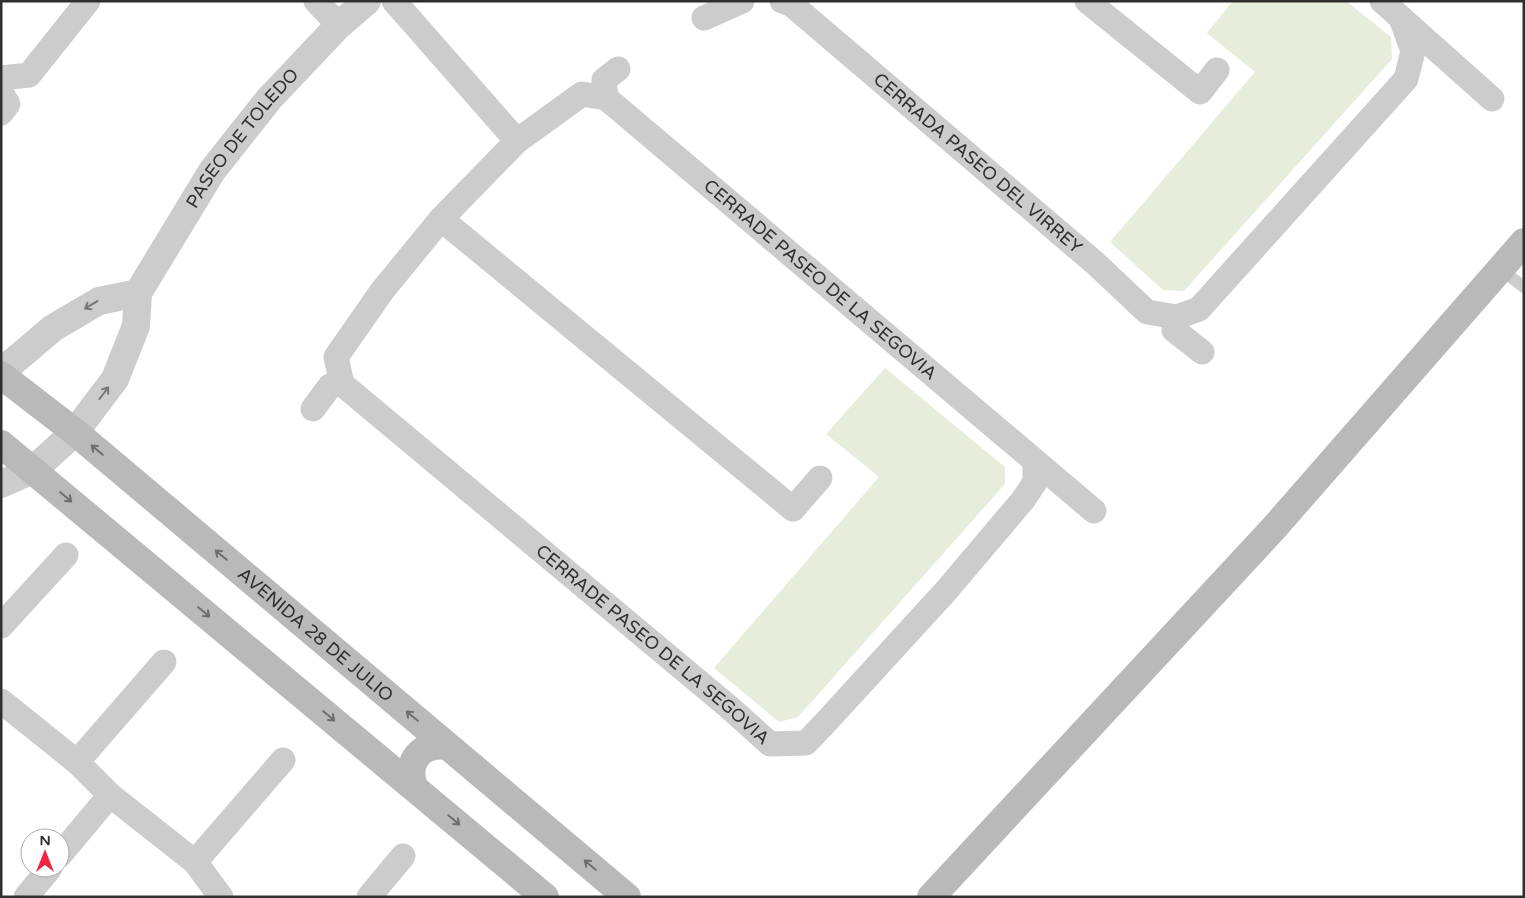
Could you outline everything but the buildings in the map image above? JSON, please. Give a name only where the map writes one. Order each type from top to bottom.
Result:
[{"type":"main road","points":[[931,897],[1273,529],[1524,242]]},
{"type":"main road","name":"AVENIDA 28 DE JULIO","points":[[1,373],[75,432],[627,897]]},
{"type":"main road","points":[[1,444],[546,897]]},
{"type":"main road","points":[[414,787],[411,779],[411,769],[414,760],[420,752],[429,747],[448,746]]},
{"type":"street","points":[[1,78],[30,75],[88,1]]},
{"type":"street","points":[[316,1],[339,25]]},
{"type":"street","name":"PASEO DE TOLEDO","points":[[138,293],[212,171],[269,99],[339,25],[367,1]]},
{"type":"street","points":[[394,1],[517,141]]},
{"type":"street","points":[[704,18],[742,1]]},
{"type":"street","name":"CERRADA PASEO DEL VIRREY","points":[[782,1],[791,4],[1027,204],[1095,263],[1147,312],[1177,317]]},
{"type":"street","points":[[1087,1],[1200,92],[1217,70]]},
{"type":"street","points":[[1382,1],[1492,99]]},
{"type":"street","points":[[1202,352],[1174,330],[1177,317],[1199,309],[1406,79],[1413,52],[1401,18]]},
{"type":"street","points":[[313,409],[330,386],[342,384],[336,357],[382,291],[442,219],[517,141],[582,94],[606,98],[604,80],[618,69]]},
{"type":"street","points":[[1,93],[8,104],[1,113]]},
{"type":"street","name":"CERRADE PASEO DE LA SEGOVIA","points":[[606,98],[1094,511]]},
{"type":"street","points":[[442,219],[793,509],[820,478]]},
{"type":"street","points":[[1,373],[53,328],[99,301],[138,293],[136,326],[115,379],[75,432],[33,470],[1,484]]},
{"type":"street","name":"CERRADE PASEO DE LA SEGOVIA","points":[[342,384],[730,708],[770,744],[806,743],[826,722],[945,592],[1023,500],[1035,482],[1035,463]]},
{"type":"street","points":[[1,626],[66,555]]},
{"type":"street","points":[[77,762],[164,662]]},
{"type":"street","points":[[1,702],[77,762],[110,795],[195,862],[220,897]]},
{"type":"street","points":[[195,862],[283,760]]},
{"type":"street","points":[[70,844],[110,795]]},
{"type":"street","points":[[369,897],[403,856]]},
{"type":"street","points":[[26,897],[42,878]]},
{"type":"lane","points":[[1500,269],[1524,287]]},
{"type":"green space","points":[[1233,1],[1346,1],[1391,37],[1392,59],[1184,291],[1163,290],[1110,242],[1255,72],[1207,33]]},
{"type":"green space","points":[[885,368],[1005,467],[1005,484],[798,717],[779,722],[714,668],[879,477],[826,434]]}]
